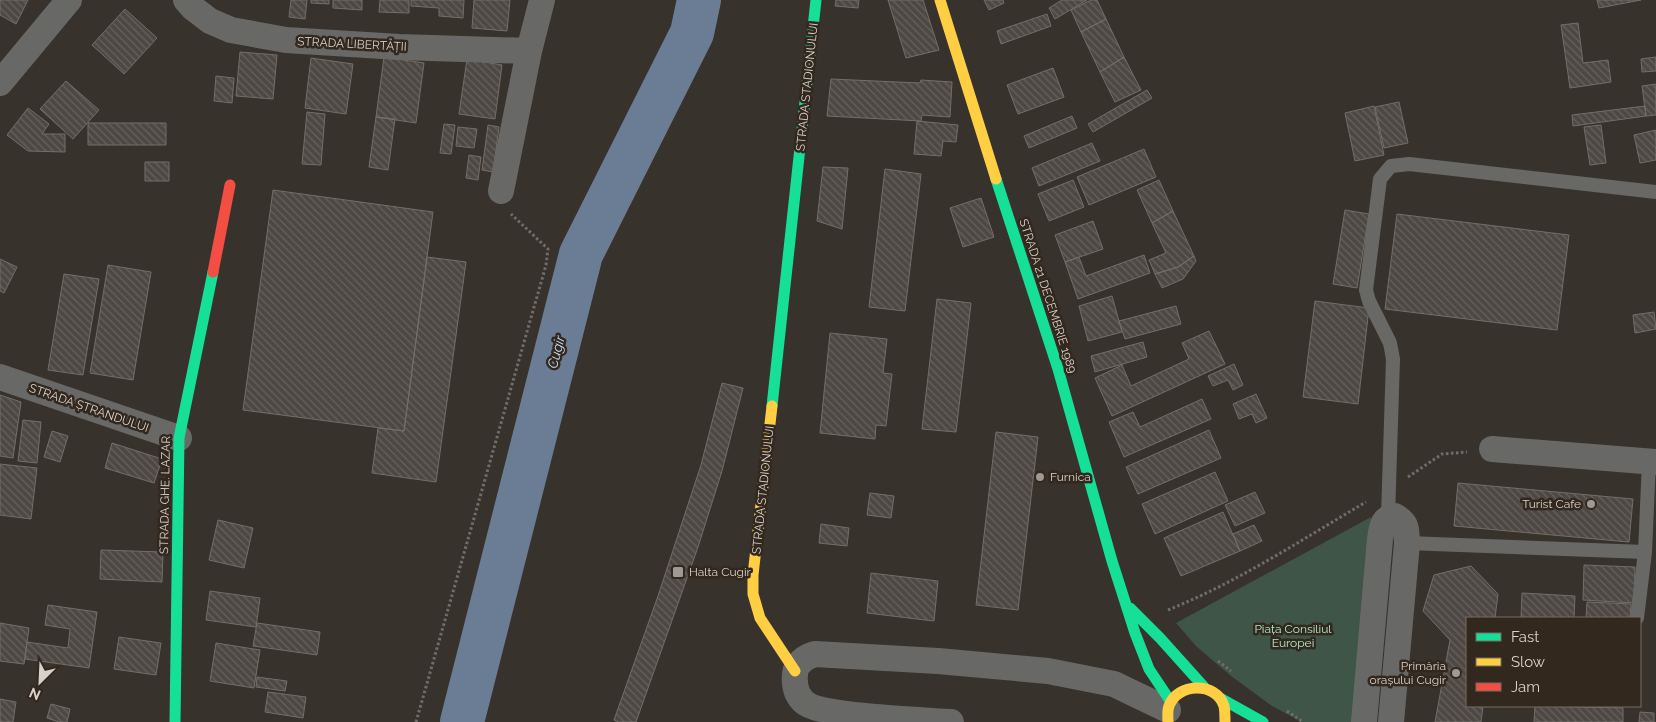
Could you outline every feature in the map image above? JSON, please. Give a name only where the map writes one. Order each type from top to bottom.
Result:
[{"type":"street","points":[[0,83],[69,0]]},
{"type":"street","name":"STRADA LIBERTĂȚII","points":[[186,0],[193,8],[210,20],[231,30],[286,40],[390,47],[529,51]]},
{"type":"street","points":[[501,190],[529,51],[542,0]]},
{"type":"street","name":"STRADA STADIONULUI","points":[[795,671],[760,618],[753,594],[753,575],[816,0]]},
{"type":"street","name":"STRADA 21 DECEMBRIE 1989","points":[[940,0],[1074,422],[1125,603],[1142,655],[1169,711]]},
{"type":"street","name":"STRADA GHE. LAZAR","points":[[176,722],[179,438],[230,184]]},
{"type":"street","name":"STRADA ȘTRANDULUI","points":[[0,377],[179,438]]},
{"type":"street","points":[[1492,449],[1653,462]]},
{"type":"street","points":[[1364,722],[1384,528],[1395,516],[1403,521],[1406,528],[1407,543],[1391,722]]},
{"type":"street","name":"STRADA 21 DECEMBRIE 1989","points":[[1125,603],[1160,638],[1204,687]]},
{"type":"street","points":[[951,722],[845,714],[820,710],[804,703],[794,687],[795,671],[804,658],[814,654],[938,661],[1048,671],[1114,684],[1169,711],[1181,691],[1196,686],[1212,691],[1220,698],[1263,722]]},
{"type":"street","points":[[1220,698],[1224,706],[1225,722]]},
{"type":"lane","points":[[1384,528],[1389,489],[1393,359],[1390,343],[1369,301],[1366,290],[1380,179],[1391,166],[1409,164],[1656,192]]},
{"type":"lane","points":[[1637,617],[1653,462]]},
{"type":"lane","points":[[1407,543],[1644,552]]},
{"type":"path","points":[[416,722],[546,265],[548,249],[505,208],[501,190]]},
{"type":"path","points":[[1160,613],[1202,597],[1248,572],[1389,489],[1442,454],[1492,449]]},
{"type":"path","points":[[1212,656],[1234,674]]},
{"type":"path","points":[[1280,706],[1303,722]]},
{"type":"green space","name":"Piața Consiliul Europei","points":[[1371,517],[1355,722],[1302,722],[1272,706],[1231,676],[1196,646],[1176,623]]},
{"type":"building","points":[[0,0],[28,0],[16,24],[0,15]]},
{"type":"building","points":[[291,0],[307,0],[305,19],[289,17]]},
{"type":"building","points":[[311,0],[329,0],[329,4],[311,3]]},
{"type":"building","points":[[333,0],[362,0],[362,10],[333,8]]},
{"type":"building","points":[[380,0],[409,0],[409,13],[379,12]]},
{"type":"building","points":[[411,0],[464,0],[463,18],[439,16],[439,8],[411,6]]},
{"type":"building","points":[[474,0],[510,0],[507,31],[472,28]]},
{"type":"building","points":[[836,0],[859,0],[858,8],[835,6]]},
{"type":"building","points":[[888,0],[923,0],[939,50],[906,58]]},
{"type":"building","points":[[984,0],[1003,0],[1004,3],[989,10]]},
{"type":"building","points":[[1062,0],[1087,0],[1055,19],[1049,8]]},
{"type":"building","points":[[1091,0],[1097,0],[1106,19],[1081,32],[1071,10]]},
{"type":"building","points":[[1597,0],[1641,0],[1599,8]]},
{"type":"building","points":[[125,9],[157,38],[124,74],[92,45]]},
{"type":"building","points":[[1047,14],[1051,26],[1001,44],[997,31]]},
{"type":"building","points":[[1106,19],[1124,57],[1100,72],[1081,32]]},
{"type":"building","points":[[1578,23],[1583,63],[1608,60],[1611,82],[1570,88],[1561,25]]},
{"type":"building","points":[[240,52],[277,55],[273,99],[236,96]]},
{"type":"building","points":[[384,57],[424,63],[416,123],[376,117]]},
{"type":"building","points":[[1124,57],[1141,90],[1115,102],[1100,72]]},
{"type":"building","points":[[1656,57],[1656,71],[1642,72],[1641,59]]},
{"type":"building","points":[[311,58],[353,64],[346,114],[305,108]]},
{"type":"building","points":[[467,59],[502,65],[495,119],[459,114]]},
{"type":"building","points":[[1053,68],[1064,97],[1018,114],[1007,85]]},
{"type":"building","points":[[216,76],[234,78],[232,103],[214,101]]},
{"type":"building","points":[[831,79],[920,83],[921,80],[952,82],[950,117],[922,115],[921,121],[827,116]]},
{"type":"building","points":[[66,81],[99,110],[73,139],[40,109]]},
{"type":"building","points":[[1656,84],[1656,115],[1646,116],[1642,86]]},
{"type":"building","points":[[1147,90],[1152,98],[1093,132],[1088,124]]},
{"type":"building","points":[[1399,102],[1408,143],[1384,148],[1375,107]]},
{"type":"building","points":[[1374,106],[1384,155],[1355,161],[1345,113]]},
{"type":"building","points":[[1645,106],[1646,116],[1573,126],[1572,115]]},
{"type":"building","points":[[28,108],[49,124],[42,134],[65,134],[65,152],[28,151],[7,135]]},
{"type":"building","points":[[307,112],[325,114],[321,165],[302,164]]},
{"type":"building","points":[[1072,116],[1077,128],[1029,148],[1024,136]]},
{"type":"building","points":[[376,117],[395,119],[388,170],[369,167]]},
{"type":"building","points":[[917,121],[958,125],[956,142],[943,141],[941,156],[914,154]]},
{"type":"building","points":[[88,123],[166,123],[166,145],[88,145]]},
{"type":"building","points":[[444,124],[455,125],[451,154],[440,153]]},
{"type":"building","points":[[488,125],[499,127],[493,172],[482,170]]},
{"type":"building","points":[[1601,125],[1606,163],[1590,165],[1584,127]]},
{"type":"building","points":[[458,127],[477,129],[474,148],[456,146]]},
{"type":"building","points":[[1656,130],[1656,160],[1640,163],[1634,135]]},
{"type":"building","points":[[1092,143],[1100,161],[1039,186],[1032,168]]},
{"type":"building","points":[[1144,149],[1156,177],[1089,205],[1077,177]]},
{"type":"building","points":[[469,155],[481,157],[478,180],[466,178]]},
{"type":"building","points":[[145,162],[169,162],[169,181],[145,181]]},
{"type":"building","points":[[823,167],[848,168],[842,229],[817,221]]},
{"type":"building","points":[[885,169],[921,174],[905,311],[869,307]]},
{"type":"building","points":[[1073,180],[1084,207],[1049,221],[1038,194]]},
{"type":"building","points":[[1159,180],[1173,211],[1152,223],[1137,190]]},
{"type":"building","points":[[273,190],[433,212],[404,431],[243,410]]},
{"type":"building","points":[[981,198],[994,237],[963,247],[950,208]]},
{"type":"building","points":[[1345,210],[1369,214],[1357,288],[1333,284]]},
{"type":"building","points":[[1173,211],[1194,256],[1178,267],[1155,274],[1149,260],[1166,253],[1152,223]]},
{"type":"building","points":[[1397,214],[1569,235],[1557,330],[1385,309]]},
{"type":"building","points":[[1093,221],[1103,249],[1065,262],[1055,235]]},
{"type":"building","points":[[1144,255],[1150,273],[1078,299],[1065,262],[1079,257],[1086,276]]},
{"type":"building","points":[[1194,256],[1196,261],[1183,279],[1162,288],[1155,274],[1178,267]]},
{"type":"building","points":[[427,257],[466,262],[436,482],[372,473],[378,428],[404,431]]},
{"type":"building","points":[[0,259],[17,267],[4,293],[0,291]]},
{"type":"building","points":[[108,265],[151,272],[133,380],[90,373]]},
{"type":"building","points":[[64,274],[99,279],[83,375],[48,370]]},
{"type":"building","points":[[1112,296],[1122,332],[1088,341],[1079,306]]},
{"type":"building","points":[[937,299],[971,303],[956,432],[922,429]]},
{"type":"building","points":[[1315,301],[1369,308],[1358,404],[1303,397]]},
{"type":"building","points":[[1176,306],[1181,324],[1125,339],[1119,321]]},
{"type":"building","points":[[1654,312],[1656,329],[1635,333],[1633,315]]},
{"type":"building","points":[[1209,331],[1225,364],[1112,416],[1095,378],[1122,365],[1131,386],[1189,359],[1182,343]]},
{"type":"building","points":[[830,333],[887,339],[883,373],[892,374],[886,426],[876,425],[875,439],[820,433]]},
{"type":"building","points":[[1143,342],[1147,357],[1095,372],[1091,356]]},
{"type":"building","points":[[1234,364],[1243,385],[1233,390],[1228,380],[1213,386],[1208,376]]},
{"type":"building","name":"Halta Cugir","points":[[722,383],[743,388],[722,471],[698,547],[636,722],[619,722],[614,720],[658,596],[701,465]]},
{"type":"building","points":[[1256,394],[1267,418],[1256,423],[1252,414],[1239,419],[1233,404]]},
{"type":"building","points":[[0,395],[21,402],[13,458],[0,456]]},
{"type":"building","points":[[1202,399],[1211,419],[1124,457],[1109,422],[1133,412],[1140,427]]},
{"type":"building","points":[[23,420],[41,422],[37,463],[18,461]]},
{"type":"building","points":[[1209,430],[1221,458],[1138,494],[1126,467]]},
{"type":"building","points":[[52,431],[68,436],[60,462],[44,457]]},
{"type":"building","points":[[996,432],[1038,437],[1018,610],[976,605]]},
{"type":"building","points":[[112,443],[162,459],[154,483],[105,468]]},
{"type":"building","points":[[0,464],[37,468],[31,519],[0,515]]},
{"type":"building","points":[[1215,472],[1228,501],[1155,534],[1142,504]]},
{"type":"building","points":[[1458,483],[1633,499],[1629,542],[1454,526]]},
{"type":"building","points":[[1255,492],[1265,513],[1235,526],[1225,505]]},
{"type":"building","points":[[870,493],[894,496],[891,518],[867,515]]},
{"type":"building","points":[[1223,512],[1240,551],[1181,576],[1164,538]]},
{"type":"building","points":[[218,520],[253,528],[244,568],[209,560]]},
{"type":"building","points":[[821,524],[849,528],[847,546],[819,543]]},
{"type":"building","points":[[1254,525],[1262,541],[1240,551],[1233,534]]},
{"type":"building","points":[[101,550],[163,552],[162,582],[100,579]]},
{"type":"building","points":[[1584,565],[1635,567],[1634,603],[1583,600]]},
{"type":"building","name":"Primăria orașului Cugir","points":[[1471,566],[1498,594],[1495,617],[1466,617],[1466,707],[1483,707],[1481,722],[1435,722],[1450,640],[1423,611],[1434,575]]},
{"type":"building","points":[[871,573],[938,581],[934,621],[867,613]]},
{"type":"building","points":[[210,591],[260,598],[256,627],[206,620]]},
{"type":"building","points":[[1522,593],[1575,596],[1574,617],[1521,617]]},
{"type":"building","points":[[1587,602],[1631,604],[1630,617],[1586,617]]},
{"type":"building","points":[[48,605],[97,612],[89,668],[25,659],[27,642],[68,648],[70,629],[45,625]]},
{"type":"building","points":[[0,623],[29,628],[24,664],[0,661]]},
{"type":"building","points":[[257,623],[320,632],[317,655],[253,646]]},
{"type":"building","points":[[119,637],[161,643],[156,675],[114,669]]},
{"type":"building","points":[[216,643],[260,650],[254,688],[210,681]]},
{"type":"building","points":[[257,677],[287,681],[285,691],[256,687]]},
{"type":"building","points":[[268,692],[306,697],[303,718],[265,712]]},
{"type":"building","points":[[0,699],[16,702],[13,722],[0,722]]},
{"type":"building","points":[[51,704],[70,709],[67,722],[59,722],[47,718]]},
{"type":"building","points":[[1535,707],[1623,708],[1623,722],[1534,722]]},
{"type":"building","points":[[1640,712],[1654,713],[1654,722],[1639,722]]},
{"type":"waterway","name":"Cugir","points":[[462,722],[581,254],[692,33],[699,0]]},
{"type":"traffic: fast","points":[[772,406],[816,0]]},
{"type":"traffic: fast","points":[[996,179],[1058,369],[1112,561],[1135,633],[1149,669],[1171,702]]},
{"type":"traffic: fast","points":[[175,722],[179,438],[213,272]]},
{"type":"traffic: fast","points":[[1130,608],[1204,687]]},
{"type":"traffic: fast","points":[[1220,698],[1263,722]]},
{"type":"traffic: slow","points":[[940,0],[996,179]]},
{"type":"traffic: slow","points":[[772,406],[753,575],[753,594],[760,618],[795,671]]},
{"type":"traffic: slow","points":[[1168,722],[1168,708],[1173,698],[1188,689],[1196,688],[1213,692],[1220,698],[1224,706],[1225,722]]},
{"type":"traffic: jam","points":[[213,272],[230,185]]},
{"type":"place","name":"Furnica","points":[[1040,477]]},
{"type":"place","name":"Turist Cafe","points":[[1591,504]]},
{"type":"place","name":"Halta Cugir","points":[[678,572]]},
{"type":"place","name":"Primăria orașului Cugir","points":[[1456,673]]}]
